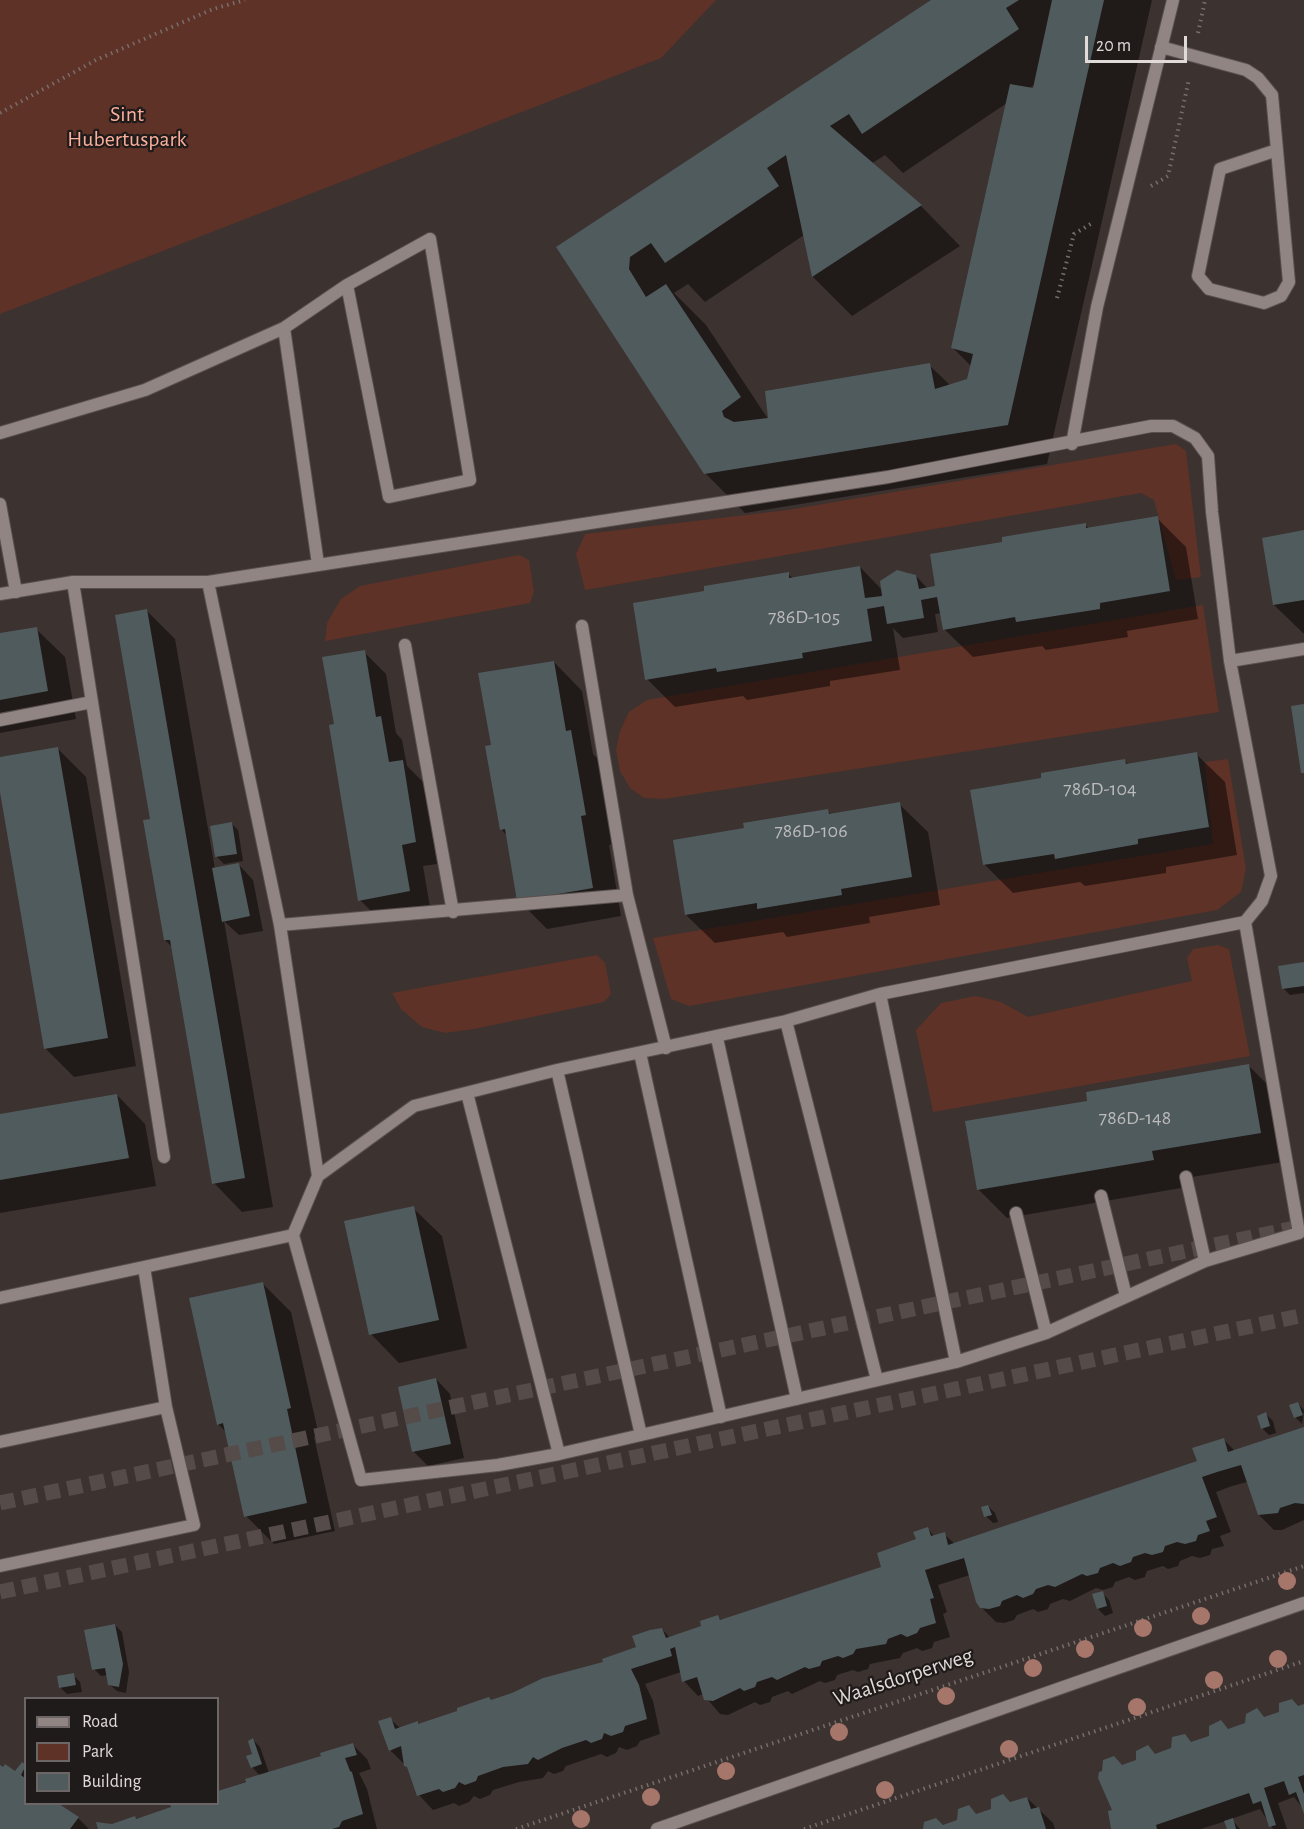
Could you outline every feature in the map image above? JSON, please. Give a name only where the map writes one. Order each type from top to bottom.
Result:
[{"type":"street","points":[[1072,444],[1097,307],[1173,0]]},
{"type":"street","points":[[1161,47],[1245,70],[1258,78],[1272,95],[1277,150],[1288,282],[1281,296],[1264,303],[1209,289],[1198,276],[1221,168],[1277,150]]},
{"type":"street","points":[[0,433],[145,390],[284,328],[347,285],[430,239],[470,480],[389,496],[347,285]]},
{"type":"street","points":[[284,328],[318,564]]},
{"type":"street","points":[[0,594],[73,582],[208,582],[888,477],[1072,444],[1151,426],[1173,426],[1195,438],[1208,456],[1212,512],[1230,661],[1271,876],[1262,901],[1245,921],[880,994],[717,1038],[557,1070],[414,1106],[318,1176],[293,1235],[361,1480],[498,1465],[559,1455],[956,1362],[1046,1333],[1205,1261],[1299,1233],[1245,921]]},
{"type":"street","points":[[0,504],[16,592]]},
{"type":"street","points":[[73,582],[164,1157]]},
{"type":"street","points":[[208,582],[280,925],[318,1176]]},
{"type":"street","points":[[582,626],[627,895],[666,1048]]},
{"type":"street","points":[[405,645],[453,912]]},
{"type":"street","points":[[1230,661],[1304,649]]},
{"type":"street","points":[[0,720],[92,702]]},
{"type":"street","points":[[280,925],[453,912],[627,895]]},
{"type":"street","points":[[880,994],[956,1362]]},
{"type":"street","points":[[786,1021],[878,1380]]},
{"type":"street","points":[[717,1038],[797,1399]]},
{"type":"street","points":[[640,1053],[721,1417]]},
{"type":"street","points":[[557,1070],[641,1435]]},
{"type":"street","points":[[466,1093],[559,1455]]},
{"type":"street","points":[[1186,1177],[1205,1261]]},
{"type":"street","points":[[1101,1196],[1126,1296]]},
{"type":"street","points":[[1016,1213],[1046,1333]]},
{"type":"street","points":[[0,1298],[293,1235]]},
{"type":"street","points":[[0,1566],[194,1525],[166,1407],[144,1267]]},
{"type":"street","points":[[0,1442],[166,1407]]},
{"type":"street","points":[[657,1829],[1304,1603]]},
{"type":"path","points":[[0,112],[96,60],[213,9],[245,0]]},
{"type":"path","name":"Waalsdorperweg","points":[[516,1829],[1304,1566]]},
{"type":"path","points":[[804,1829],[1304,1661]]},
{"type":"green space","name":"Sint Hubertuspark","points":[[0,0],[716,0],[661,58],[0,314]]},
{"type":"green space","points":[[1176,444],[1186,451],[1201,577],[1176,580],[1154,500],[1141,493],[585,590],[576,554],[585,534],[788,510]]},
{"type":"green space","points":[[519,555],[529,560],[534,592],[530,603],[325,641],[327,623],[341,599],[360,586]]},
{"type":"green space","points":[[1203,605],[1219,712],[664,799],[644,798],[630,788],[620,771],[616,750],[620,731],[629,712],[647,700]]},
{"type":"green space","points":[[1228,759],[1246,869],[1241,892],[1217,910],[689,1006],[671,999],[653,938],[1213,844],[1205,762]]},
{"type":"green space","points":[[1218,945],[1229,949],[1250,1056],[933,1112],[916,1030],[941,1003],[976,996],[1001,1002],[1028,1017],[1192,981],[1187,958],[1193,949]]},
{"type":"green space","points":[[597,955],[605,963],[611,994],[604,1002],[474,1029],[445,1033],[422,1027],[401,1009],[392,993]]},
{"type":"building","points":[[931,0],[1019,0],[1006,8],[1019,29],[862,134],[849,114],[830,126],[922,205],[812,277],[786,155],[767,168],[779,186],[665,263],[651,243],[630,257],[629,269],[646,297],[666,284],[741,397],[722,411],[724,417],[734,422],[768,418],[765,391],[930,363],[935,389],[967,379],[973,354],[951,348],[1010,84],[1033,88],[1052,0],[1104,0],[1008,425],[704,474],[556,247]]},
{"type":"building","points":[[1158,516],[1170,591],[1100,603],[1100,609],[1016,622],[1015,617],[943,630],[937,597],[921,600],[924,618],[887,624],[884,606],[867,609],[872,641],[802,653],[803,658],[717,672],[716,668],[645,680],[633,603],[704,591],[704,586],[789,572],[789,578],[860,566],[865,598],[882,596],[880,581],[897,570],[916,575],[919,589],[935,586],[930,554],[1002,542],[1002,537],[1086,523],[1086,528]]},
{"type":"building","points":[[1304,530],[1304,600],[1273,605],[1262,538]]},
{"type":"building","points":[[147,609],[245,1178],[212,1184],[170,940],[164,940],[143,820],[150,819],[115,615]]},
{"type":"building","points":[[37,627],[48,691],[0,700],[0,633]]},
{"type":"building","points":[[365,650],[376,717],[381,716],[389,762],[403,760],[416,842],[402,845],[410,891],[358,901],[329,725],[334,724],[322,657]]},
{"type":"building","points":[[554,661],[566,731],[571,730],[586,815],[581,816],[593,888],[517,901],[505,829],[500,830],[485,746],[491,745],[478,673]]},
{"type":"building","points":[[1304,704],[1304,773],[1301,773],[1291,706]]},
{"type":"building","points":[[58,747],[108,1038],[44,1049],[0,792],[0,757]]},
{"type":"building","points":[[1197,752],[1209,827],[1138,839],[1138,844],[1055,859],[1054,854],[983,865],[970,790],[1041,778],[1041,773],[1125,759],[1126,764]]},
{"type":"building","points":[[900,802],[912,877],[841,889],[842,895],[757,909],[757,903],[685,915],[673,840],[744,828],[743,823],[828,809],[829,814]]},
{"type":"building","points":[[232,822],[237,854],[215,857],[210,826]]},
{"type":"building","points":[[239,863],[250,916],[222,922],[212,868]]},
{"type":"building","points":[[1304,962],[1304,986],[1282,989],[1278,966]]},
{"type":"building","points":[[1249,1064],[1261,1133],[1152,1151],[1154,1160],[977,1190],[965,1121],[1087,1101],[1086,1092]]},
{"type":"building","points":[[117,1094],[129,1158],[0,1180],[0,1114]]},
{"type":"building","points":[[414,1206],[439,1320],[369,1335],[344,1221]]},
{"type":"building","points":[[263,1282],[291,1408],[287,1409],[307,1503],[244,1517],[223,1423],[217,1425],[189,1298]]},
{"type":"building","points":[[436,1378],[451,1444],[412,1452],[398,1387]]},
{"type":"building","points":[[1298,1402],[1303,1415],[1294,1418],[1289,1405]]},
{"type":"building","points":[[1266,1412],[1270,1426],[1261,1429],[1257,1416]]},
{"type":"building","points":[[1304,1427],[1304,1504],[1295,1503],[1280,1508],[1278,1513],[1258,1515],[1241,1465],[1202,1477],[1217,1517],[1206,1521],[1210,1531],[1198,1535],[1196,1541],[1185,1544],[1177,1542],[1165,1546],[1163,1552],[1152,1555],[1145,1553],[1133,1557],[1131,1562],[1120,1566],[1113,1563],[1100,1568],[1098,1573],[1087,1576],[1082,1574],[1055,1587],[1048,1585],[1036,1589],[1033,1594],[1023,1598],[1017,1595],[1002,1601],[1000,1606],[989,1609],[980,1608],[976,1602],[964,1558],[925,1570],[934,1598],[930,1599],[936,1623],[920,1628],[917,1633],[907,1637],[901,1634],[888,1639],[886,1644],[856,1649],[853,1654],[843,1658],[838,1656],[822,1661],[820,1666],[809,1669],[805,1667],[777,1680],[772,1677],[757,1682],[755,1687],[744,1691],[740,1688],[713,1701],[704,1700],[697,1677],[682,1682],[675,1647],[670,1649],[672,1656],[631,1669],[639,1685],[647,1719],[625,1726],[623,1732],[611,1736],[604,1733],[602,1739],[591,1743],[586,1740],[562,1748],[538,1760],[533,1757],[528,1764],[503,1767],[478,1776],[476,1781],[465,1785],[459,1782],[455,1788],[443,1792],[439,1789],[417,1796],[407,1767],[404,1766],[401,1746],[389,1751],[378,1721],[391,1717],[395,1729],[418,1721],[418,1724],[489,1697],[491,1700],[512,1693],[543,1678],[603,1662],[602,1659],[636,1647],[632,1636],[662,1628],[666,1638],[701,1626],[700,1621],[718,1615],[720,1620],[881,1567],[877,1553],[916,1539],[913,1532],[928,1527],[931,1536],[945,1532],[948,1545],[1197,1461],[1192,1448],[1224,1438],[1228,1452]]},
{"type":"building","points":[[988,1505],[992,1515],[984,1517],[981,1507]]},
{"type":"building","points":[[1103,1591],[1107,1606],[1097,1609],[1092,1594]]},
{"type":"building","points":[[115,1624],[123,1664],[119,1687],[108,1685],[105,1668],[92,1670],[84,1630]]},
{"type":"building","points":[[74,1673],[76,1685],[59,1688],[57,1676]]},
{"type":"building","points":[[1292,1699],[1298,1706],[1304,1704],[1304,1775],[1298,1777],[1304,1794],[1304,1814],[1296,1792],[1289,1795],[1284,1781],[1264,1788],[1276,1825],[1269,1827],[1261,1801],[1253,1804],[1249,1793],[1156,1825],[1157,1829],[1111,1829],[1108,1811],[1112,1810],[1098,1778],[1099,1772],[1102,1771],[1103,1760],[1114,1756],[1122,1765],[1136,1760],[1136,1751],[1148,1745],[1155,1754],[1171,1748],[1172,1737],[1185,1734],[1191,1742],[1209,1736],[1209,1726],[1221,1720],[1228,1729],[1245,1723],[1246,1714],[1257,1708],[1264,1717],[1279,1712],[1279,1703]]},
{"type":"building","points":[[253,1738],[262,1764],[251,1768],[246,1756],[252,1754],[248,1741]]},
{"type":"building","points":[[353,1743],[357,1755],[345,1758],[352,1772],[363,1814],[342,1821],[339,1827],[332,1829],[98,1829],[96,1822],[112,1824],[135,1816],[136,1819],[171,1807],[170,1805],[219,1805],[219,1791],[246,1782],[245,1779],[321,1756],[320,1753]]},
{"type":"building","points":[[22,1762],[24,1764],[21,1775],[24,1777],[24,1805],[61,1805],[79,1817],[70,1829],[0,1829],[0,1765],[3,1767],[5,1764],[15,1771]]},
{"type":"building","points":[[1003,1794],[1010,1802],[1027,1797],[1031,1809],[1039,1807],[1046,1829],[923,1829],[924,1822],[936,1818],[943,1825],[957,1820],[958,1809],[969,1805],[976,1814],[991,1809],[991,1799]]},
{"type":"building","points":[[1233,1818],[1236,1829],[1227,1829],[1224,1821]]},
{"type":"tunnel","points":[[0,1503],[1304,1226]]},
{"type":"tunnel","points":[[0,1592],[1304,1315]]}]
